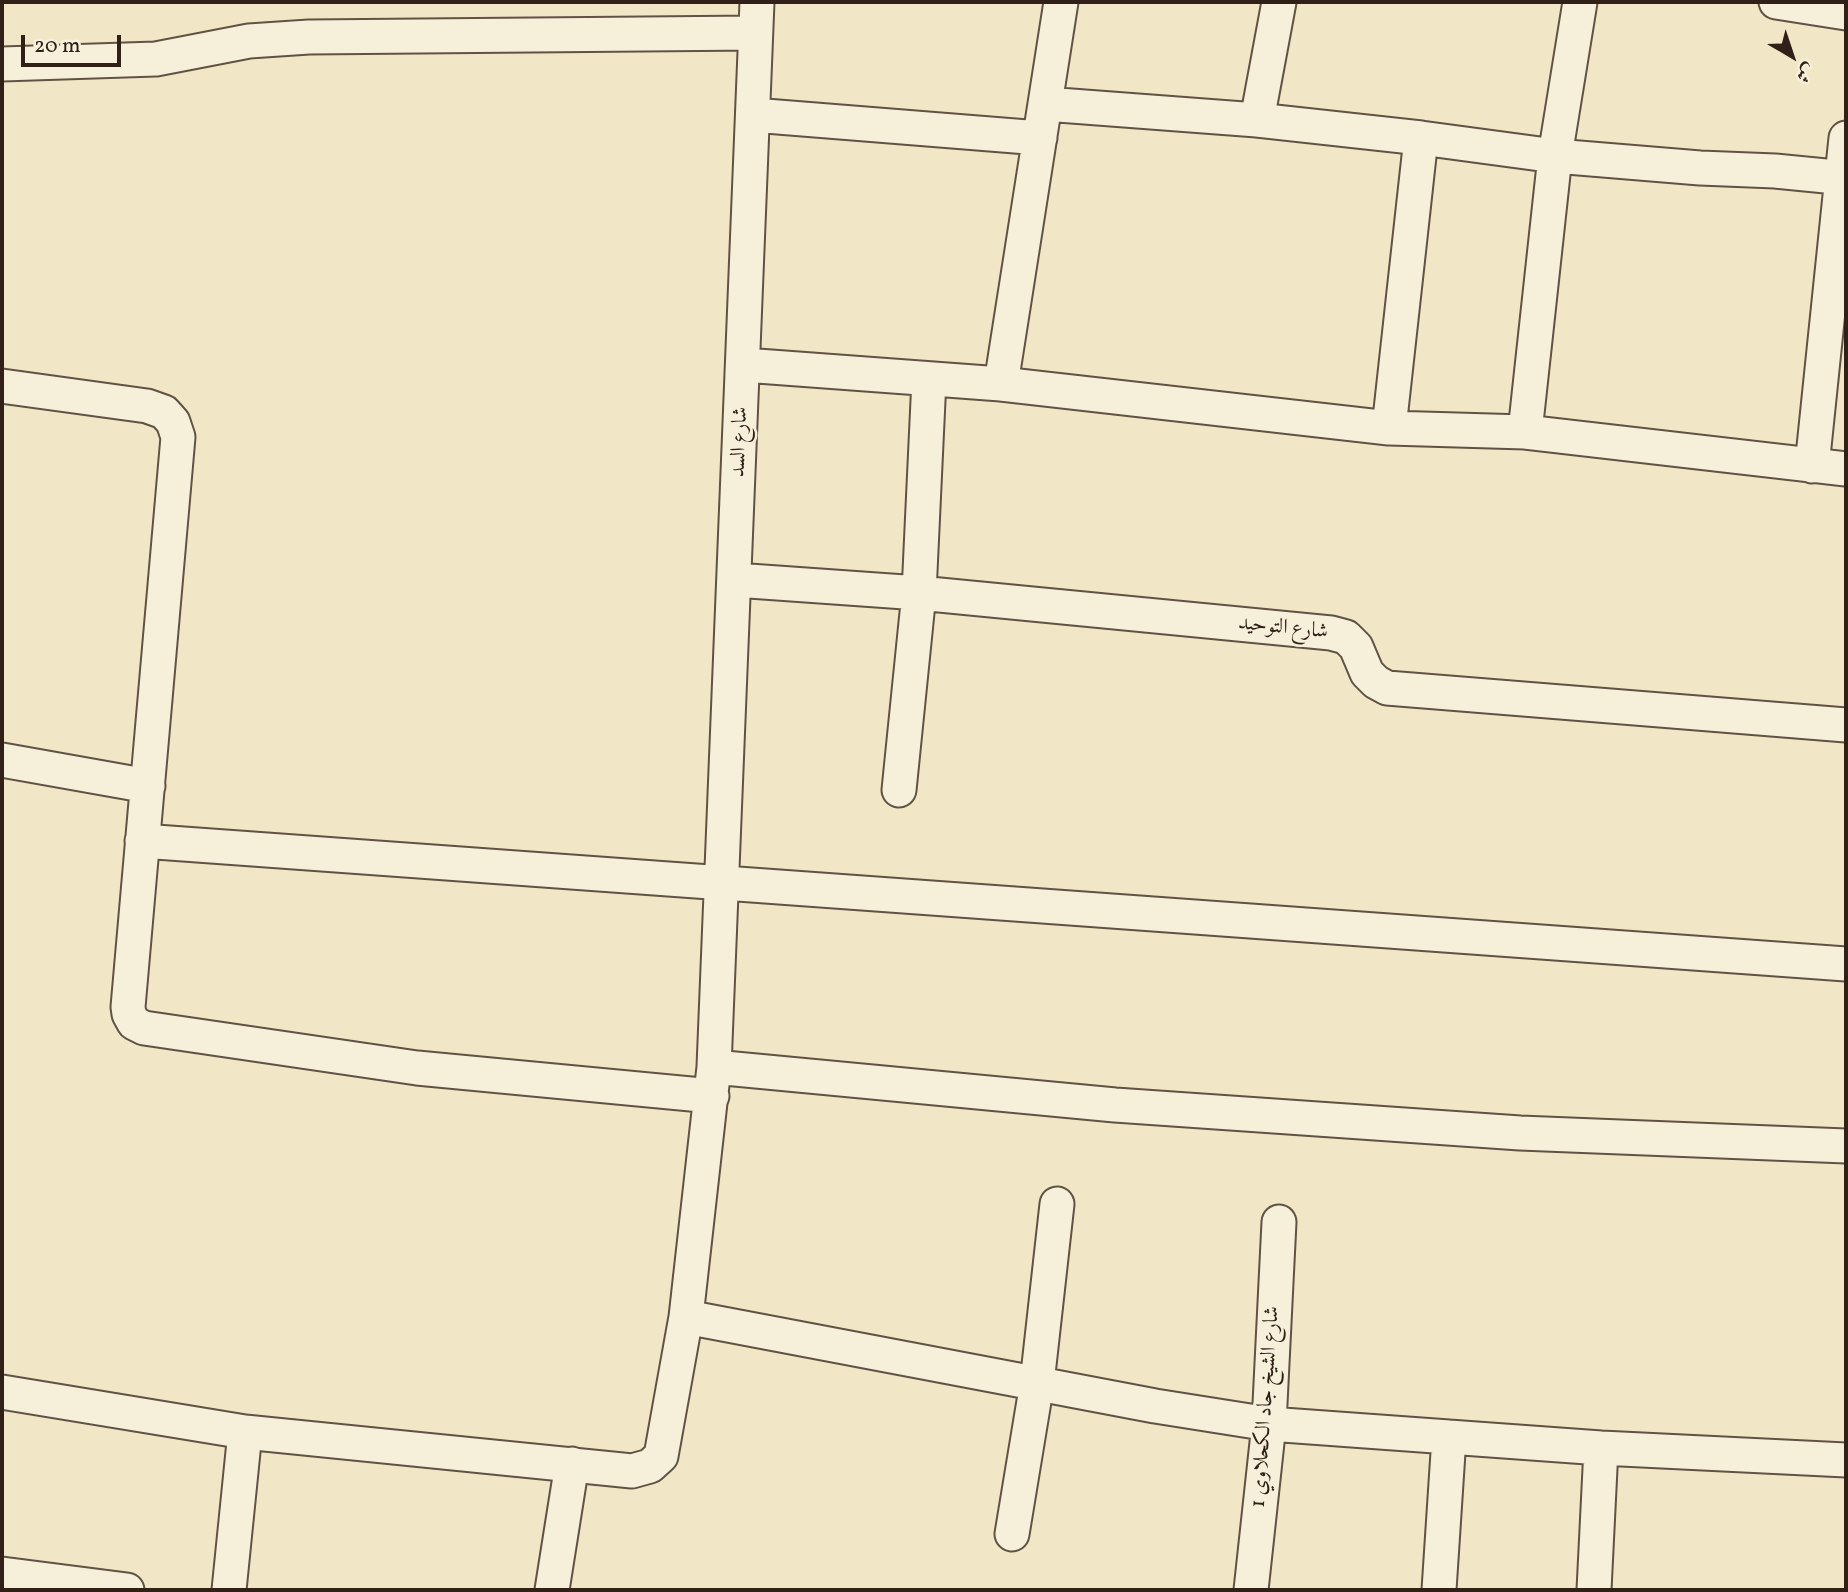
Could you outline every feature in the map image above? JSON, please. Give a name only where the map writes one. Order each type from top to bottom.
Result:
[{"type":"street","points":[[1001,384],[1061,2]]},
{"type":"street","points":[[1257,120],[1279,2]]},
{"type":"street","points":[[1525,432],[1555,156],[1580,2]]},
{"type":"street","points":[[1776,2],[1846,13]]},
{"type":"street","points":[[2,64],[156,59],[249,41],[309,37],[756,17]]},
{"type":"street","name":"شارع السد","points":[[572,1464],[632,1471],[650,1466],[661,1456],[686,1317],[713,1081],[756,17]]},
{"type":"street","points":[[1045,104],[1257,120],[1555,156],[1844,178]]},
{"type":"street","points":[[753,115],[1040,138]]},
{"type":"street","points":[[1389,428],[1421,138]]},
{"type":"street","points":[[1812,466],[1844,178],[1846,138]]},
{"type":"street","points":[[744,365],[1001,384],[1389,428],[1525,432],[1846,469]]},
{"type":"street","points":[[899,790],[919,593],[929,379]]},
{"type":"street","points":[[2,386],[147,406],[164,412],[173,422],[178,437],[128,1007],[134,1023],[144,1028],[417,1068],[713,1081],[1520,1133],[1846,1146]]},
{"type":"street","name":"شارع التوحيد","points":[[735,580],[919,593],[1331,633],[1346,637],[1356,647],[1367,673],[1387,688],[1846,725]]},
{"type":"street","points":[[2,760],[148,786]]},
{"type":"street","points":[[142,841],[1846,964]]},
{"type":"street","points":[[1012,1534],[1037,1383],[1057,1204]]},
{"type":"street","name":"شارع الشيخ جاد الكحلاوي 1","points":[[1251,1590],[1269,1424],[1279,1222]]},
{"type":"street","points":[[686,1317],[1155,1406],[1269,1424],[1601,1448],[1846,1460]]},
{"type":"street","points":[[2,1392],[245,1432],[572,1464],[552,1590]]},
{"type":"street","points":[[229,1590],[245,1432]]},
{"type":"street","points":[[1440,1590],[1450,1437]]},
{"type":"street","points":[[1594,1590],[1601,1448]]},
{"type":"street","points":[[2,1574],[127,1590]]}]
